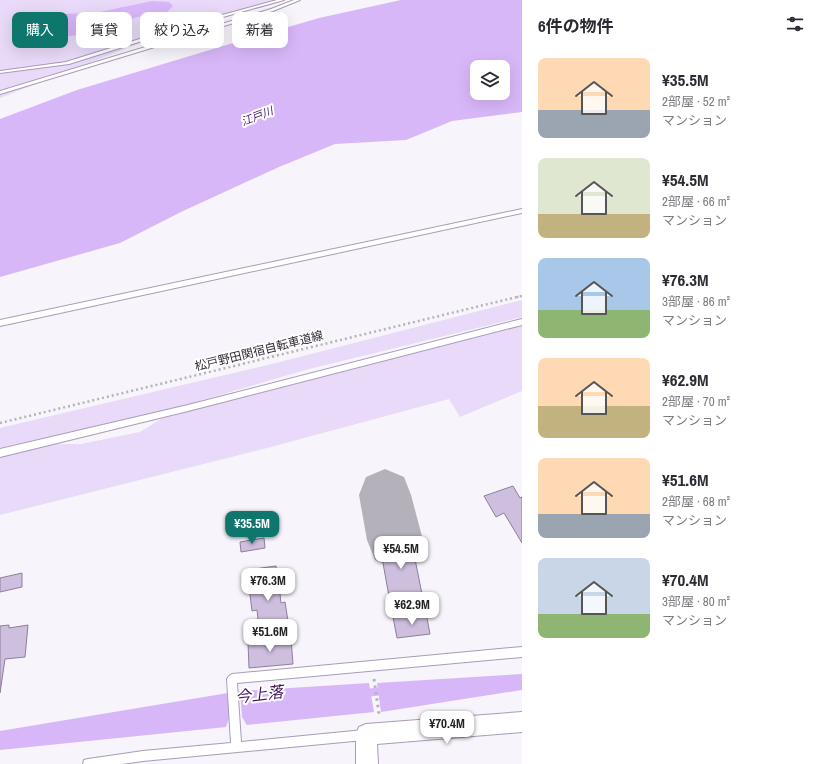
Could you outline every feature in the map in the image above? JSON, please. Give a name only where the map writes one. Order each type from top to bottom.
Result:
[{"type":"street","points":[[367,764],[374,734],[522,722]]},
{"type":"lane","points":[[0,72],[67,63],[179,28],[282,0]]},
{"type":"lane","points":[[0,93],[272,10],[298,0]]},
{"type":"lane","points":[[0,323],[522,211]]},
{"type":"lane","points":[[0,453],[188,408],[522,322]]},
{"type":"lane","points":[[236,742],[232,679],[522,652]]},
{"type":"lane","points":[[88,764],[236,742],[374,734]]},
{"type":"path","name":"松戸野田関宿自転車道線","points":[[0,423],[522,296]]},
{"type":"path","points":[[371,665],[374,734]]},
{"type":"shaded area","points":[[0,0],[283,0],[241,12],[232,12],[232,14],[224,17],[224,12],[140,12],[140,43],[132,46],[132,12],[76,12],[76,48],[127,48],[0,98]]},
{"type":"shaded area","points":[[522,300],[522,317],[309,369],[175,408],[0,448],[0,428],[280,362]]},
{"type":"shaded area","points":[[522,325],[522,391],[460,417],[449,399],[267,448],[0,515],[0,457],[55,444],[81,444],[140,432],[161,419],[270,389]]},
{"type":"water","name":"江戸川","points":[[401,0],[522,0],[522,112],[452,121],[406,140],[335,144],[279,167],[183,211],[120,243],[0,277],[0,119],[77,90],[216,48],[224,48],[224,46],[232,43],[232,48],[288,48],[288,27],[319,18]]},
{"type":"water","points":[[152,1],[169,2],[173,6],[167,12],[140,12],[140,16],[132,19],[132,12],[100,12]]},
{"type":"water","points":[[68,14],[76,14],[76,35],[68,36]]},
{"type":"water","points":[[522,674],[522,690],[381,712],[377,683]]},
{"type":"water","points":[[369,683],[374,712],[0,750],[0,731],[240,691]]},
{"type":"pier","points":[[240,691],[242,717],[248,727],[225,729],[230,716],[229,698],[226,692]]},
{"type":"building","points":[[513,486],[520,498],[522,497],[522,543],[504,513],[496,517],[484,496]]},
{"type":"building","points":[[264,538],[265,548],[241,552],[240,542]]},
{"type":"building","points":[[411,539],[423,599],[390,602],[379,541]]},
{"type":"building","points":[[276,566],[277,576],[281,576],[283,593],[280,594],[281,603],[285,602],[290,634],[260,638],[257,610],[252,611],[247,570]]},
{"type":"building","points":[[22,573],[22,587],[0,592],[0,578]]},
{"type":"building","points":[[426,613],[430,634],[397,638],[393,617]]},
{"type":"building","points":[[9,625],[9,628],[28,625],[25,657],[5,659],[0,693],[0,626]]},
{"type":"building","points":[[291,639],[293,664],[249,668],[248,642]]},
{"type":"waterway","name":"今上落","points":[[365,693],[384,691]]},
{"type":"taxiway","points":[[385,495],[395,540]]}]
